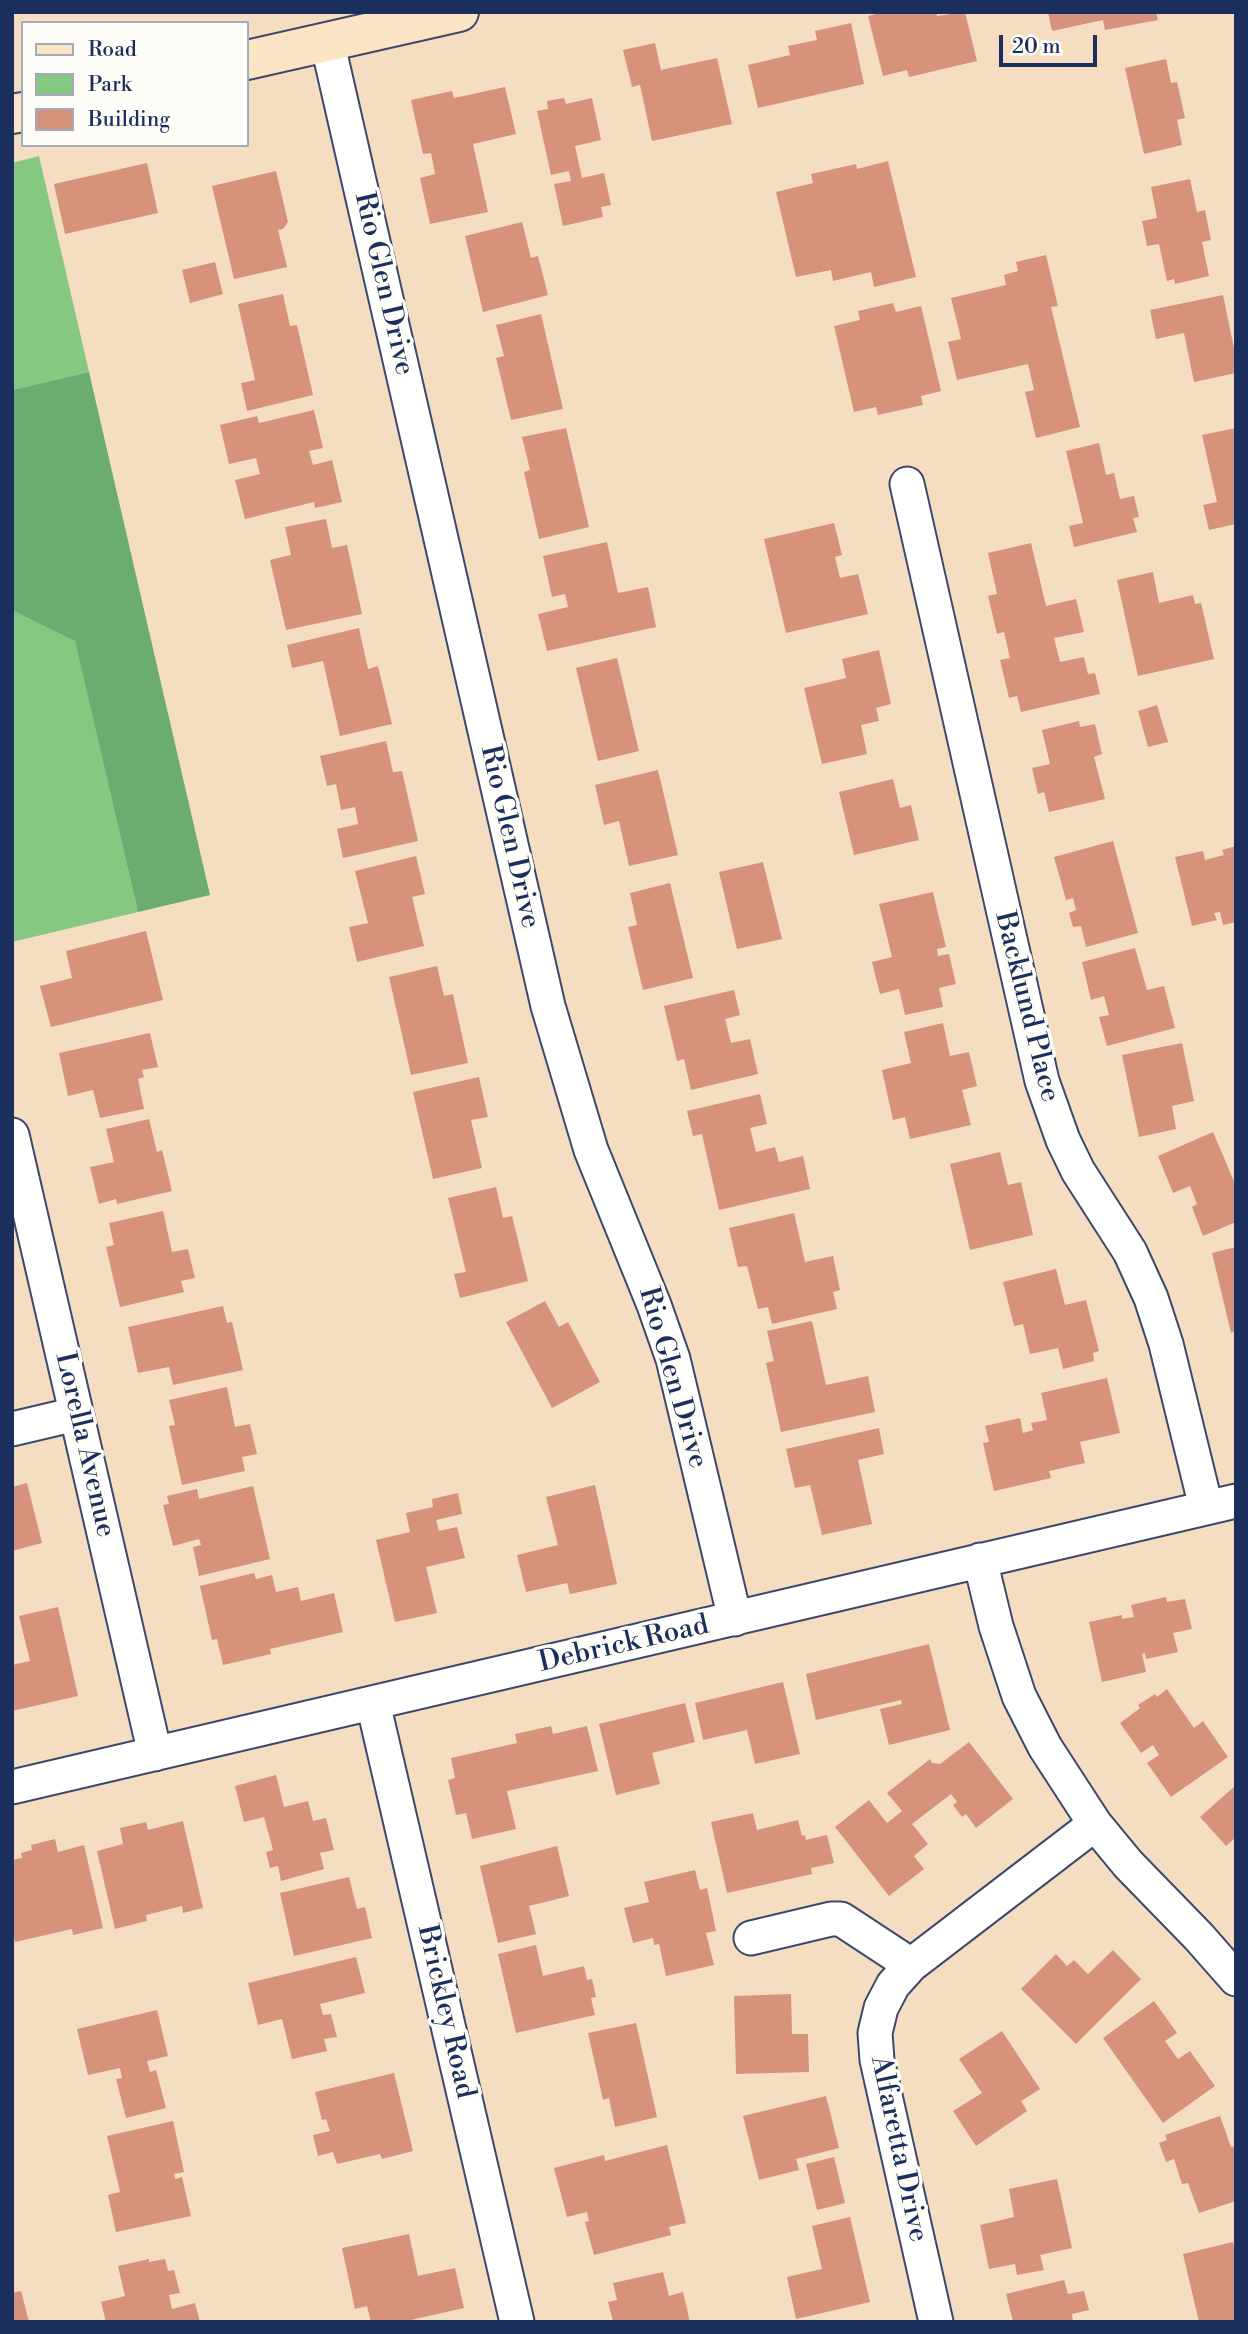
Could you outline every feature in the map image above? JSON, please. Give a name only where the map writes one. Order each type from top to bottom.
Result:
[{"type":"main road","points":[[248,60],[446,14]]},
{"type":"street","name":"Rio Glen Drive","points":[[327,41],[548,1006],[591,1150],[673,1359],[735,1619]]},
{"type":"street","name":"Backlund Place","points":[[907,484],[1042,1081],[1056,1123],[1077,1171],[1129,1252],[1151,1297],[1221,1504]]},
{"type":"street","name":"Lorella Avenue","points":[[12,1135],[155,1754]]},
{"type":"street","points":[[12,1429],[76,1414]]},
{"type":"street","name":"Debrick Road","points":[[12,1787],[1221,1504]]},
{"type":"street","points":[[981,1560],[996,1626],[1019,1696],[1045,1747],[1095,1824],[1128,1864],[1236,1979]]},
{"type":"street","name":"Brickley Road","points":[[373,1703],[517,2322]]},
{"type":"street","name":"Alfaretta Drive","points":[[936,2322],[874,2045],[881,2008],[893,1985],[911,1965],[1095,1824]]},
{"type":"street","points":[[751,1938],[841,1919],[911,1965]]},
{"type":"green space","points":[[39,156],[89,372],[12,390],[12,163]]},
{"type":"green space","points":[[89,372],[210,895],[138,912],[75,641],[12,610],[12,390]]},
{"type":"green space","points":[[12,610],[75,640],[138,912],[12,942]]},
{"type":"building","points":[[884,12],[936,12],[937,16],[965,12],[977,61],[909,77],[907,70],[883,76],[868,16]]},
{"type":"building","points":[[1048,12],[1156,12],[1158,20],[1105,30],[1103,20],[1052,31]]},
{"type":"building","points":[[851,23],[864,84],[758,108],[748,65],[790,55],[788,46],[817,40],[815,31]]},
{"type":"building","points":[[655,43],[661,70],[717,58],[732,124],[652,141],[640,85],[632,87],[623,50]]},
{"type":"building","points":[[1166,59],[1171,83],[1177,82],[1185,118],[1177,120],[1182,145],[1144,154],[1125,68]]},
{"type":"building","points":[[505,87],[516,134],[473,144],[488,212],[430,224],[420,178],[435,174],[431,153],[423,154],[411,100],[452,91],[454,98]]},
{"type":"building","points":[[564,98],[566,104],[592,98],[601,140],[575,146],[582,178],[604,173],[611,205],[601,207],[603,217],[563,226],[554,184],[571,181],[569,171],[551,175],[537,111],[548,109],[547,101]]},
{"type":"building","points":[[888,161],[916,277],[874,287],[871,272],[833,281],[831,270],[796,277],[776,192],[813,183],[811,174],[856,164],[857,169]]},
{"type":"building","points":[[147,163],[158,213],[65,234],[54,184]]},
{"type":"building","points":[[276,171],[288,222],[283,229],[278,230],[287,267],[234,279],[212,186]]},
{"type":"building","points":[[1190,179],[1197,212],[1205,210],[1211,240],[1202,242],[1209,276],[1175,284],[1174,279],[1167,281],[1159,244],[1147,246],[1142,221],[1157,218],[1151,187]]},
{"type":"building","points":[[522,222],[531,258],[538,256],[548,295],[483,312],[465,236]]},
{"type":"building","points":[[1046,255],[1058,306],[1051,307],[1080,427],[1036,438],[1025,392],[1034,390],[1028,364],[957,380],[948,342],[961,339],[951,298],[1006,285],[1004,275],[1018,271],[1016,262]]},
{"type":"building","points":[[215,262],[223,294],[190,303],[182,270]]},
{"type":"building","points":[[283,294],[290,326],[297,325],[313,395],[247,411],[241,383],[255,380],[238,304]]},
{"type":"building","points":[[1223,295],[1236,358],[1236,373],[1194,382],[1184,333],[1156,339],[1150,310]]},
{"type":"building","points":[[893,303],[896,312],[921,306],[941,391],[921,396],[923,405],[878,415],[876,407],[854,412],[834,326],[860,320],[858,311]]},
{"type":"building","points":[[541,314],[563,409],[511,420],[496,358],[504,356],[496,325]]},
{"type":"building","points":[[314,410],[323,448],[309,451],[313,465],[332,460],[342,502],[315,508],[314,502],[245,519],[235,480],[260,474],[256,458],[229,464],[220,425],[257,416],[259,423]]},
{"type":"building","points":[[566,428],[589,527],[539,539],[524,472],[530,470],[522,437]]},
{"type":"building","points":[[1236,428],[1236,524],[1209,530],[1203,505],[1217,502],[1202,435]]},
{"type":"building","points":[[1099,443],[1106,475],[1114,473],[1120,499],[1134,496],[1139,517],[1133,518],[1137,532],[1074,547],[1069,526],[1083,523],[1066,451]]},
{"type":"building","points":[[326,519],[332,548],[347,545],[362,614],[286,630],[270,560],[291,555],[285,527]]},
{"type":"building","points":[[834,523],[842,555],[835,557],[840,578],[858,574],[868,614],[786,633],[764,539]]},
{"type":"building","points":[[607,542],[618,593],[648,587],[656,627],[547,651],[538,614],[568,607],[565,594],[552,597],[543,556]]},
{"type":"building","points":[[1031,543],[1046,606],[1076,599],[1084,632],[1054,638],[1060,662],[1084,657],[1088,674],[1095,673],[1100,694],[1021,712],[1017,696],[1009,698],[1000,660],[1010,658],[1004,632],[997,634],[988,596],[997,594],[988,553]]},
{"type":"building","points":[[1153,572],[1159,603],[1193,595],[1195,604],[1201,603],[1214,659],[1138,676],[1117,580]]},
{"type":"building","points":[[359,628],[368,669],[378,666],[392,724],[340,736],[323,661],[292,668],[287,645]]},
{"type":"building","points":[[879,650],[891,704],[876,708],[879,721],[861,725],[867,754],[822,764],[804,688],[846,678],[842,659]]},
{"type":"building","points":[[617,658],[639,751],[598,761],[576,668]]},
{"type":"building","points":[[1157,705],[1168,742],[1148,747],[1138,711]]},
{"type":"building","points":[[1079,721],[1080,727],[1095,724],[1102,754],[1094,757],[1105,799],[1049,812],[1044,792],[1038,794],[1032,768],[1050,764],[1042,730]]},
{"type":"building","points":[[386,741],[393,772],[402,771],[418,841],[343,858],[337,829],[358,824],[355,807],[341,810],[336,784],[327,786],[320,756]]},
{"type":"building","points":[[658,770],[678,855],[629,866],[619,821],[604,825],[595,785]]},
{"type":"building","points":[[893,779],[900,808],[911,805],[919,840],[854,855],[839,792]]},
{"type":"building","points":[[1113,841],[1138,933],[1086,947],[1081,926],[1073,927],[1069,913],[1076,910],[1073,898],[1066,900],[1054,857]]},
{"type":"building","points":[[1236,846],[1236,922],[1223,925],[1220,912],[1214,913],[1217,920],[1192,926],[1175,857],[1203,851],[1205,860],[1224,855],[1222,850]]},
{"type":"building","points":[[416,856],[425,894],[412,897],[424,946],[357,962],[349,927],[368,923],[355,871]]},
{"type":"building","points":[[763,862],[782,939],[737,949],[719,872]]},
{"type":"building","points":[[670,883],[693,978],[643,990],[628,927],[637,925],[630,893]]},
{"type":"building","points":[[933,892],[946,947],[937,949],[938,956],[949,954],[956,984],[939,988],[943,1007],[905,1015],[899,989],[880,994],[872,962],[892,957],[879,904]]},
{"type":"building","points":[[146,931],[163,1000],[51,1027],[40,986],[72,978],[66,951]]},
{"type":"building","points":[[1135,948],[1147,990],[1164,986],[1175,1028],[1107,1046],[1099,1017],[1109,1015],[1104,996],[1091,1000],[1082,962]]},
{"type":"building","points":[[437,966],[444,996],[453,994],[468,1063],[411,1075],[389,977]]},
{"type":"building","points":[[734,990],[740,1015],[725,1019],[731,1043],[750,1039],[758,1074],[691,1090],[684,1059],[677,1061],[664,1006]]},
{"type":"building","points":[[943,1023],[950,1056],[969,1052],[977,1086],[962,1090],[971,1125],[910,1139],[905,1117],[893,1120],[882,1070],[911,1063],[904,1032]]},
{"type":"building","points":[[150,1033],[158,1067],[142,1070],[144,1077],[138,1079],[144,1109],[100,1118],[93,1090],[68,1096],[59,1053]]},
{"type":"building","points":[[1182,1043],[1194,1101],[1172,1106],[1176,1129],[1139,1137],[1122,1055]]},
{"type":"building","points":[[479,1077],[488,1117],[471,1120],[482,1168],[433,1179],[413,1092]]},
{"type":"building","points":[[760,1094],[767,1124],[750,1128],[756,1152],[775,1147],[779,1162],[803,1156],[810,1189],[719,1210],[702,1134],[693,1136],[687,1111]]},
{"type":"building","points":[[149,1119],[157,1152],[162,1150],[172,1191],[117,1204],[116,1199],[99,1204],[90,1167],[114,1162],[106,1129]]},
{"type":"building","points":[[1213,1132],[1236,1186],[1236,1222],[1203,1236],[1192,1207],[1197,1204],[1190,1186],[1173,1193],[1158,1156]]},
{"type":"building","points":[[1000,1152],[1008,1185],[1021,1182],[1033,1235],[970,1250],[950,1164]]},
{"type":"building","points":[[496,1187],[503,1218],[512,1216],[528,1281],[460,1298],[454,1274],[466,1272],[448,1198]]},
{"type":"building","points":[[163,1211],[172,1252],[188,1249],[195,1278],[181,1281],[184,1292],[120,1307],[106,1247],[114,1245],[109,1223]]},
{"type":"building","points":[[794,1213],[805,1262],[833,1256],[840,1290],[833,1292],[837,1309],[772,1324],[768,1307],[758,1309],[747,1266],[738,1267],[729,1228]]},
{"type":"building","points":[[1236,1247],[1236,1331],[1231,1333],[1212,1253]]},
{"type":"building","points":[[1056,1269],[1065,1305],[1086,1300],[1099,1351],[1093,1353],[1094,1361],[1063,1369],[1058,1348],[1030,1354],[1023,1324],[1014,1326],[1003,1282]]},
{"type":"building","points":[[545,1301],[559,1327],[568,1322],[600,1382],[552,1408],[506,1322]]},
{"type":"building","points":[[223,1306],[227,1323],[232,1322],[243,1370],[173,1385],[169,1367],[138,1373],[128,1327]]},
{"type":"building","points":[[812,1321],[826,1385],[868,1376],[875,1412],[781,1432],[766,1363],[774,1361],[767,1331]]},
{"type":"building","points":[[1107,1378],[1120,1433],[1080,1442],[1085,1463],[1049,1471],[1051,1478],[994,1491],[983,1443],[989,1442],[985,1426],[1020,1418],[1023,1433],[1033,1430],[1031,1423],[1047,1420],[1041,1393]]},
{"type":"building","points":[[227,1387],[235,1427],[250,1424],[257,1454],[242,1457],[245,1471],[182,1485],[169,1426],[175,1425],[169,1400]]},
{"type":"building","points":[[879,1428],[884,1454],[858,1460],[872,1524],[822,1535],[810,1485],[795,1488],[786,1449]]},
{"type":"building","points":[[27,1483],[42,1543],[12,1551],[12,1487]]},
{"type":"building","points":[[595,1485],[617,1584],[570,1594],[567,1583],[526,1592],[517,1555],[558,1545],[546,1497]]},
{"type":"building","points":[[253,1486],[270,1559],[199,1576],[193,1547],[201,1545],[199,1539],[173,1546],[163,1505],[169,1504],[167,1496],[197,1489],[199,1499]]},
{"type":"building","points":[[458,1493],[462,1514],[436,1520],[439,1531],[457,1527],[465,1558],[426,1567],[437,1613],[395,1622],[376,1540],[410,1532],[406,1513],[433,1507],[432,1499]]},
{"type":"building","points":[[254,1573],[256,1579],[272,1575],[276,1592],[298,1587],[301,1601],[334,1593],[343,1632],[270,1649],[271,1654],[223,1665],[217,1639],[212,1640],[200,1586]]},
{"type":"building","points":[[1166,1597],[1167,1602],[1185,1599],[1192,1629],[1173,1633],[1178,1652],[1146,1659],[1145,1653],[1142,1654],[1146,1672],[1102,1682],[1089,1622],[1122,1615],[1122,1619],[1134,1617],[1131,1605]]},
{"type":"building","points":[[58,1607],[78,1696],[12,1711],[12,1665],[30,1661],[19,1616]]},
{"type":"building","points":[[929,1644],[950,1730],[889,1745],[880,1709],[902,1704],[901,1700],[816,1720],[806,1674]]},
{"type":"building","points":[[783,1682],[800,1754],[755,1764],[747,1730],[703,1740],[695,1703]]},
{"type":"building","points":[[1167,1689],[1194,1728],[1203,1721],[1228,1757],[1171,1797],[1147,1763],[1159,1755],[1153,1745],[1141,1753],[1120,1723],[1140,1708],[1138,1705],[1155,1694],[1157,1697]]},
{"type":"building","points":[[685,1703],[695,1742],[652,1753],[660,1784],[616,1795],[599,1724]]},
{"type":"building","points":[[551,1726],[553,1734],[587,1726],[598,1771],[507,1791],[516,1829],[472,1839],[466,1813],[456,1815],[448,1780],[455,1778],[451,1758],[517,1743],[515,1734]]},
{"type":"building","points":[[969,1742],[1013,1799],[976,1828],[966,1814],[962,1817],[953,1805],[957,1802],[951,1794],[912,1824],[928,1844],[914,1856],[924,1869],[889,1896],[835,1827],[869,1800],[887,1823],[902,1811],[887,1793],[930,1759],[932,1763],[940,1764]]},
{"type":"building","points":[[276,1775],[284,1807],[308,1801],[313,1821],[326,1818],[334,1850],[320,1853],[324,1869],[281,1881],[278,1866],[270,1868],[266,1852],[273,1850],[264,1817],[244,1822],[235,1786]]},
{"type":"building","points":[[1236,1785],[1236,1837],[1226,1846],[1200,1817]]},
{"type":"building","points":[[753,1813],[757,1830],[798,1820],[802,1836],[805,1835],[806,1840],[827,1835],[834,1863],[811,1868],[812,1874],[727,1893],[711,1822]]},
{"type":"building","points":[[183,1821],[203,1908],[183,1913],[182,1906],[146,1915],[147,1921],[115,1929],[97,1851],[123,1844],[120,1828],[146,1822],[148,1830]]},
{"type":"building","points":[[55,1839],[58,1852],[84,1845],[103,1928],[73,1935],[72,1929],[15,1942],[12,1929],[12,1860],[22,1858],[21,1853],[32,1850],[31,1845]]},
{"type":"building","points":[[557,1846],[569,1896],[529,1906],[536,1934],[498,1943],[480,1866]]},
{"type":"building","points":[[695,1870],[700,1890],[707,1888],[716,1931],[706,1933],[714,1965],[666,1976],[659,1944],[654,1945],[653,1938],[633,1943],[624,1908],[649,1902],[644,1882]]},
{"type":"building","points":[[349,1877],[357,1909],[365,1907],[372,1938],[294,1956],[280,1893]]},
{"type":"building","points":[[536,1945],[543,1976],[584,1966],[587,1980],[592,1979],[596,1997],[591,1998],[595,2015],[516,2033],[498,1954]]},
{"type":"building","points":[[1113,1950],[1141,1979],[1076,2044],[1021,1989],[1056,1954],[1067,1966],[1074,1960],[1088,1974]]},
{"type":"building","points":[[356,1957],[365,1993],[320,2004],[323,2015],[331,2014],[337,2037],[324,2039],[327,2051],[292,2059],[282,2019],[258,2025],[248,1983]]},
{"type":"building","points":[[791,1994],[792,2034],[808,2034],[809,2072],[736,2074],[734,1996]]},
{"type":"building","points":[[1154,2001],[1177,2033],[1165,2041],[1178,2059],[1190,2051],[1215,2086],[1163,2123],[1103,2038]]},
{"type":"building","points":[[157,2010],[168,2056],[147,2061],[150,2072],[156,2070],[166,2108],[126,2118],[116,2079],[122,2078],[120,2068],[88,2075],[77,2029]]},
{"type":"building","points":[[636,2023],[657,2117],[615,2127],[609,2098],[603,2100],[588,2033]]},
{"type":"building","points":[[1002,2031],[1040,2089],[1021,2101],[1027,2111],[976,2146],[953,2111],[982,2093],[959,2059]]},
{"type":"building","points":[[394,2073],[413,2151],[382,2159],[380,2154],[337,2164],[333,2152],[318,2156],[313,2135],[330,2131],[326,2119],[322,2120],[315,2092]]},
{"type":"building","points":[[826,2096],[839,2148],[796,2159],[799,2170],[759,2180],[743,2116]]},
{"type":"building","points":[[1220,2116],[1231,2147],[1236,2146],[1236,2201],[1199,2213],[1188,2183],[1182,2184],[1174,2159],[1166,2162],[1159,2143],[1167,2140],[1165,2135]]},
{"type":"building","points":[[173,2121],[184,2172],[174,2174],[175,2179],[182,2177],[191,2216],[116,2232],[108,2195],[120,2192],[107,2136]]},
{"type":"building","points":[[667,2145],[686,2223],[669,2227],[671,2235],[594,2255],[585,2222],[589,2221],[587,2212],[567,2217],[554,2168],[604,2155],[605,2161]]},
{"type":"building","points":[[834,2157],[845,2203],[817,2210],[806,2164]]},
{"type":"building","points":[[1057,2179],[1072,2248],[1040,2255],[1044,2270],[1017,2275],[1015,2264],[989,2269],[980,2225],[1014,2217],[1009,2189]]},
{"type":"building","points":[[850,2217],[870,2302],[796,2319],[787,2277],[822,2269],[812,2226]]},
{"type":"building","points":[[409,2234],[418,2276],[455,2268],[464,2308],[402,2322],[371,2322],[367,2306],[355,2309],[342,2248]]},
{"type":"building","points":[[1233,2242],[1236,2255],[1236,2322],[1199,2322],[1183,2254]]},
{"type":"building","points":[[149,2259],[149,2262],[165,2259],[168,2271],[174,2270],[180,2293],[169,2295],[172,2309],[195,2303],[200,2322],[106,2322],[101,2302],[125,2296],[118,2266]]},
{"type":"building","points":[[663,2272],[669,2296],[683,2292],[690,2322],[613,2322],[608,2302],[617,2300],[613,2283]]},
{"type":"building","points":[[1064,2280],[1068,2294],[1084,2291],[1089,2310],[1072,2314],[1073,2322],[1013,2322],[1006,2294]]},
{"type":"building","points":[[21,2291],[29,2322],[12,2322],[12,2293]]}]
